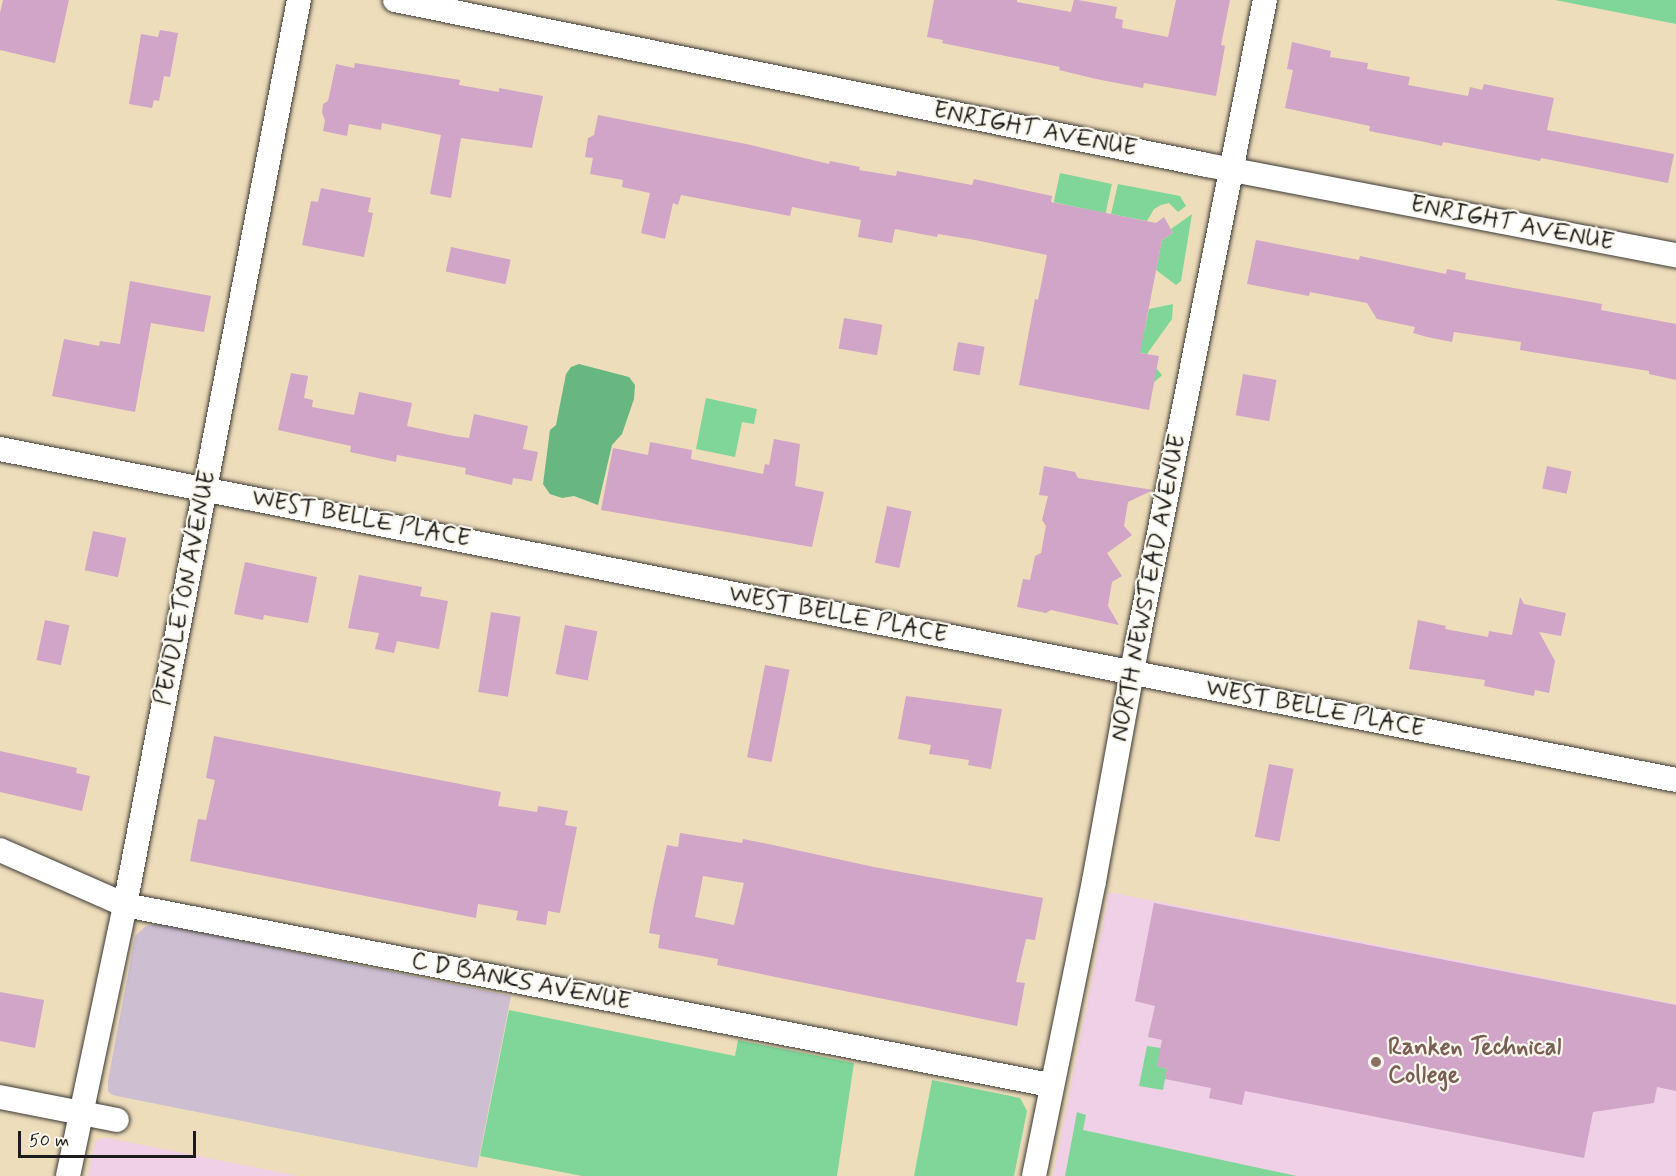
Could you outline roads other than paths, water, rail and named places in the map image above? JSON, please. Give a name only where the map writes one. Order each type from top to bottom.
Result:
[{"type":"street","name":"PENDLETON AVENUE","points":[[68,1176],[125,904],[300,0]]},
{"type":"street","name":"ENRIGHT AVENUE","points":[[395,0],[1231,169],[1676,255]]},
{"type":"street","name":"NORTH NEWSTEAD AVENUE","points":[[1034,1176],[1050,1085],[1094,881],[1131,673],[1265,0]]},
{"type":"street","name":"WEST BELLE PLACE","points":[[0,449],[1676,780]]},
{"type":"street","name":"C D BANKS AVENUE","points":[[0,850],[125,904],[1050,1085]]},
{"type":"street","points":[[0,1097],[117,1120]]},
{"type":"place","name":"Ranken Technical College","points":[[1376,1062]]}]
